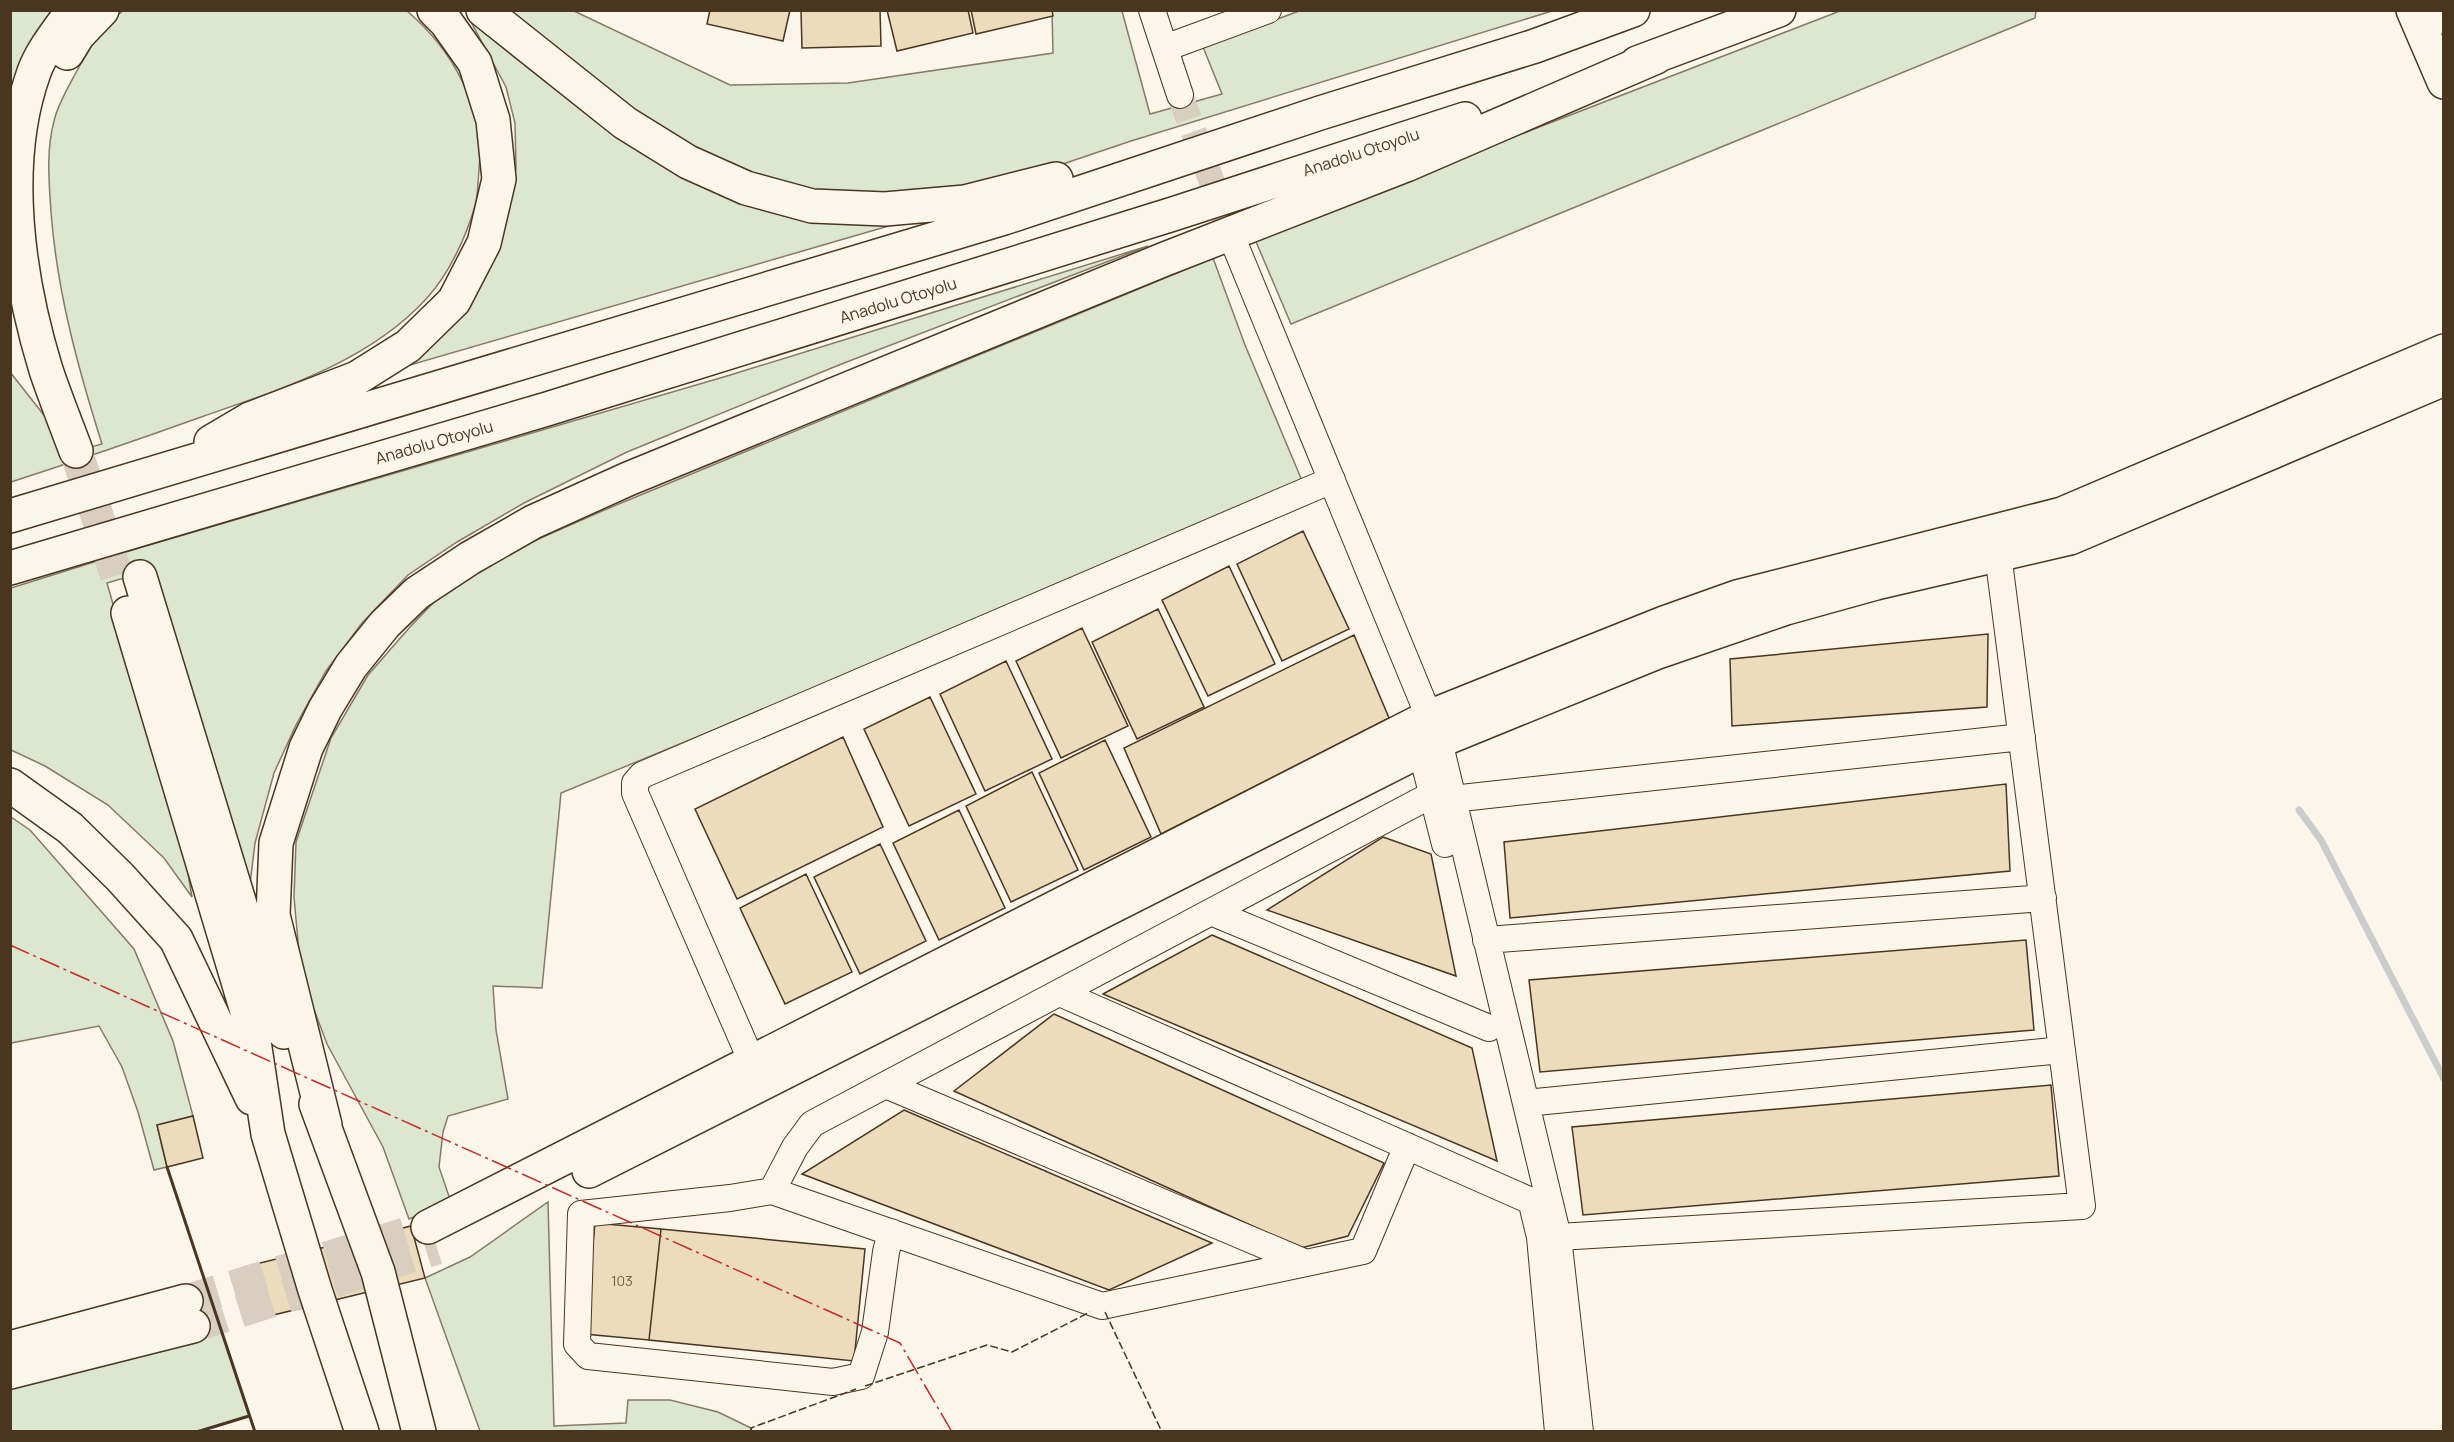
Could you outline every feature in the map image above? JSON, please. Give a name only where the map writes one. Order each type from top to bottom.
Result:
[{"type":"main road","points":[[73,10],[52,39],[35,70],[24,106],[17,143],[16,177],[21,250],[30,302],[46,369],[86,449],[68,364],[50,297],[38,211],[36,159],[39,127],[48,93],[60,63],[78,35],[102,10]]},
{"type":"main road","points":[[165,468],[250,419],[357,378],[408,346],[454,301],[484,243],[499,179],[493,120],[475,63],[446,22],[434,10]]},
{"type":"main road","points":[[483,10],[626,123],[688,162],[746,188],[812,206],[885,209],[965,202],[1320,113]]},
{"type":"main road","points":[[10,516],[1004,218],[1320,113],[1535,46],[1633,10]]},
{"type":"main road","name":"Anadolu Otoyolu","points":[[10,568],[570,402],[1162,218],[1656,57],[1779,10]]},
{"type":"main road","points":[[2413,10],[2444,82]]},
{"type":"main road","points":[[2441,10],[2444,17]]},
{"type":"main road","points":[[325,1125],[273,915],[276,843],[306,748],[325,709],[351,666],[385,624],[417,593],[470,558],[533,522],[628,479],[1165,259],[1406,165],[1656,57]]},
{"type":"main road","points":[[2444,351],[2062,514],[1737,597],[1664,623],[1426,733],[752,1062],[433,1238],[1426,733],[1775,612],[1876,583],[2070,538],[2444,379]]},
{"type":"main road","points":[[362,1431],[315,1290],[268,1134],[252,1028],[129,580],[268,996],[325,1125],[378,1272],[419,1431]]},
{"type":"main road","points":[[10,785],[70,828],[120,877],[176,939],[268,1134]]},
{"type":"main road","points":[[10,1348],[190,1314],[10,1372]]},
{"type":"street","points":[[1152,10],[1180,95]]},
{"type":"street","points":[[1165,48],[1268,10]]},
{"type":"street","points":[[1324,482],[1236,287],[1235,244],[1324,482],[1426,733],[1442,796],[1486,940],[1558,1237],[1580,1431]]},
{"type":"street","points":[[752,1062],[635,794],[635,783],[642,775],[1324,482]]},
{"type":"street","points":[[1558,1237],[2082,1206],[1998,554]]},
{"type":"street","points":[[772,1191],[795,1148],[812,1124],[1211,912],[1442,796],[2022,737]]},
{"type":"street","points":[[1442,796],[1489,1028],[1540,1237],[1558,1431]]},
{"type":"street","points":[[1486,940],[2043,898]]},
{"type":"street","points":[[1211,912],[1489,1028]]},
{"type":"street","points":[[1060,993],[1532,1201]]},
{"type":"street","points":[[1526,1103],[2062,1050]]},
{"type":"street","points":[[886,1085],[1306,1263]]},
{"type":"street","points":[[891,1232],[875,1332],[861,1376],[833,1382],[588,1356],[577,1344],[582,1214],[730,1198],[772,1191],[891,1232],[1102,1306],[1363,1251],[1407,1146]]},
{"type":"green space","points":[[124,10],[407,11],[424,26],[452,62],[471,103],[480,147],[475,206],[456,255],[443,278],[427,298],[404,320],[352,356],[264,395],[11,482],[10,372],[58,433],[76,451],[102,444],[63,301],[54,242],[49,155],[51,132],[58,107],[98,36]]},
{"type":"green space","points":[[11,11],[59,11],[11,110]]},
{"type":"green space","points":[[503,11],[574,11],[730,85],[848,83],[1053,53],[1052,11],[1122,11],[1150,114],[1222,94],[1203,47],[1299,11],[1552,11],[1131,141],[1048,169],[961,188],[856,197],[761,181],[659,133]]},
{"type":"green space","points":[[1840,11],[2036,11],[2035,18],[1291,324],[1254,237]]},
{"type":"green space","points":[[471,22],[530,62],[835,221],[892,225],[393,370],[508,213],[516,168],[515,123],[506,87]]},
{"type":"green space","points":[[1148,246],[839,365],[627,452],[524,503],[457,542],[408,575],[362,623],[326,671],[296,725],[274,773],[255,843],[249,893],[148,571],[107,583],[185,856],[192,897],[164,858],[108,805],[45,766],[11,750],[11,588],[142,547],[727,376]]},
{"type":"green space","points":[[1213,258],[1245,345],[1303,483],[561,793],[542,988],[493,986],[496,1030],[508,1099],[448,1116],[443,1132],[439,1167],[451,1202],[409,1219],[383,1147],[327,1044],[310,999],[299,953],[294,897],[296,842],[331,738],[368,675],[435,601],[469,576],[511,551],[602,511]]},
{"type":"green space","points":[[11,817],[30,830],[134,949],[173,1041],[193,1116],[157,1125],[167,1167],[154,1170],[138,1112],[122,1067],[99,1026],[11,1043]]},
{"type":"green space","points":[[548,1202],[554,1426],[626,1423],[628,1400],[670,1400],[718,1412],[751,1428],[751,1431],[480,1431],[425,1278],[470,1257]]},
{"type":"green space","points":[[221,1330],[249,1416],[197,1431],[11,1431],[10,1379],[200,1339]]},
{"type":"building","points":[[710,10],[790,10],[783,41],[707,24]]},
{"type":"building","points":[[801,10],[880,10],[881,46],[802,48]]},
{"type":"building","points":[[887,10],[968,10],[973,33],[897,51]]},
{"type":"building","points":[[971,10],[1052,10],[1053,16],[976,34]]},
{"type":"building","points":[[1303,531],[1349,629],[1282,661],[1237,564]]},
{"type":"building","points":[[1229,566],[1275,664],[1208,696],[1162,600]]},
{"type":"building","points":[[1158,609],[1204,707],[1137,739],[1092,642]]},
{"type":"building","points":[[1082,628],[1128,726],[1061,758],[1016,661]]},
{"type":"building","points":[[1988,634],[1987,707],[1732,726],[1730,659]]},
{"type":"building","points":[[1354,635],[1389,718],[1161,834],[1124,748]]},
{"type":"building","points":[[1006,661],[1052,759],[985,791],[940,694]]},
{"type":"building","points":[[930,697],[976,794],[909,826],[864,729]]},
{"type":"building","points":[[843,737],[883,827],[737,899],[695,809]]},
{"type":"building","points":[[1105,740],[1151,837],[1084,870],[1039,773]]},
{"type":"building","points":[[1032,772],[1078,870],[1011,902],[966,806]]},
{"type":"building","points":[[2006,784],[2010,871],[1510,918],[1504,842]]},
{"type":"building","points":[[959,810],[1005,908],[939,940],[893,843]]},
{"type":"building","points":[[1383,837],[1431,854],[1456,976],[1267,910]]},
{"type":"building","points":[[880,844],[926,941],[860,974],[814,877]]},
{"type":"building","points":[[806,874],[852,972],[785,1004],[740,908]]},
{"type":"building","points":[[1212,935],[1472,1048],[1497,1161],[1103,994]]},
{"type":"building","points":[[2026,940],[2034,1030],[1540,1072],[1529,980]]},
{"type":"building","points":[[1054,1014],[1384,1163],[1348,1236],[1301,1248],[954,1091]]},
{"type":"building","points":[[2051,1085],[2059,1176],[1583,1215],[1572,1127]]},
{"type":"building","points":[[904,1110],[1212,1243],[1109,1290],[802,1174]]},
{"type":"building","points":[[193,1116],[203,1158],[167,1167],[157,1125]]},
{"type":"building","points":[[595,1223],[661,1229],[649,1340],[584,1334]]},
{"type":"building","points":[[411,1226],[425,1278],[257,1319],[244,1267]]},
{"type":"building","points":[[661,1229],[865,1249],[854,1361],[649,1340]]},
{"type":"waterway","points":[[2299,810],[2321,840],[2444,1079]]},
{"type":"tunnel","points":[[1180,95],[1235,245]]},
{"type":"tunnel","points":[[76,451],[119,583]]},
{"type":"tunnel","points":[[186,1301],[428,1227]]},
{"type":"tunnel","points":[[193,1326],[437,1248]]},
{"type":"fence","points":[[865,1386],[987,1345],[1012,1352],[1090,1312]]},
{"type":"fence","points":[[1105,1312],[1162,1432]]},
{"type":"fence","points":[[751,1432],[751,1428],[856,1389]]},
{"type":"wall","points":[[167,1167],[255,1432]]},
{"type":"wall","points":[[197,1432],[249,1416]]},
{"type":"power","points":[[10,945],[900,1343],[952,1432]]}]
